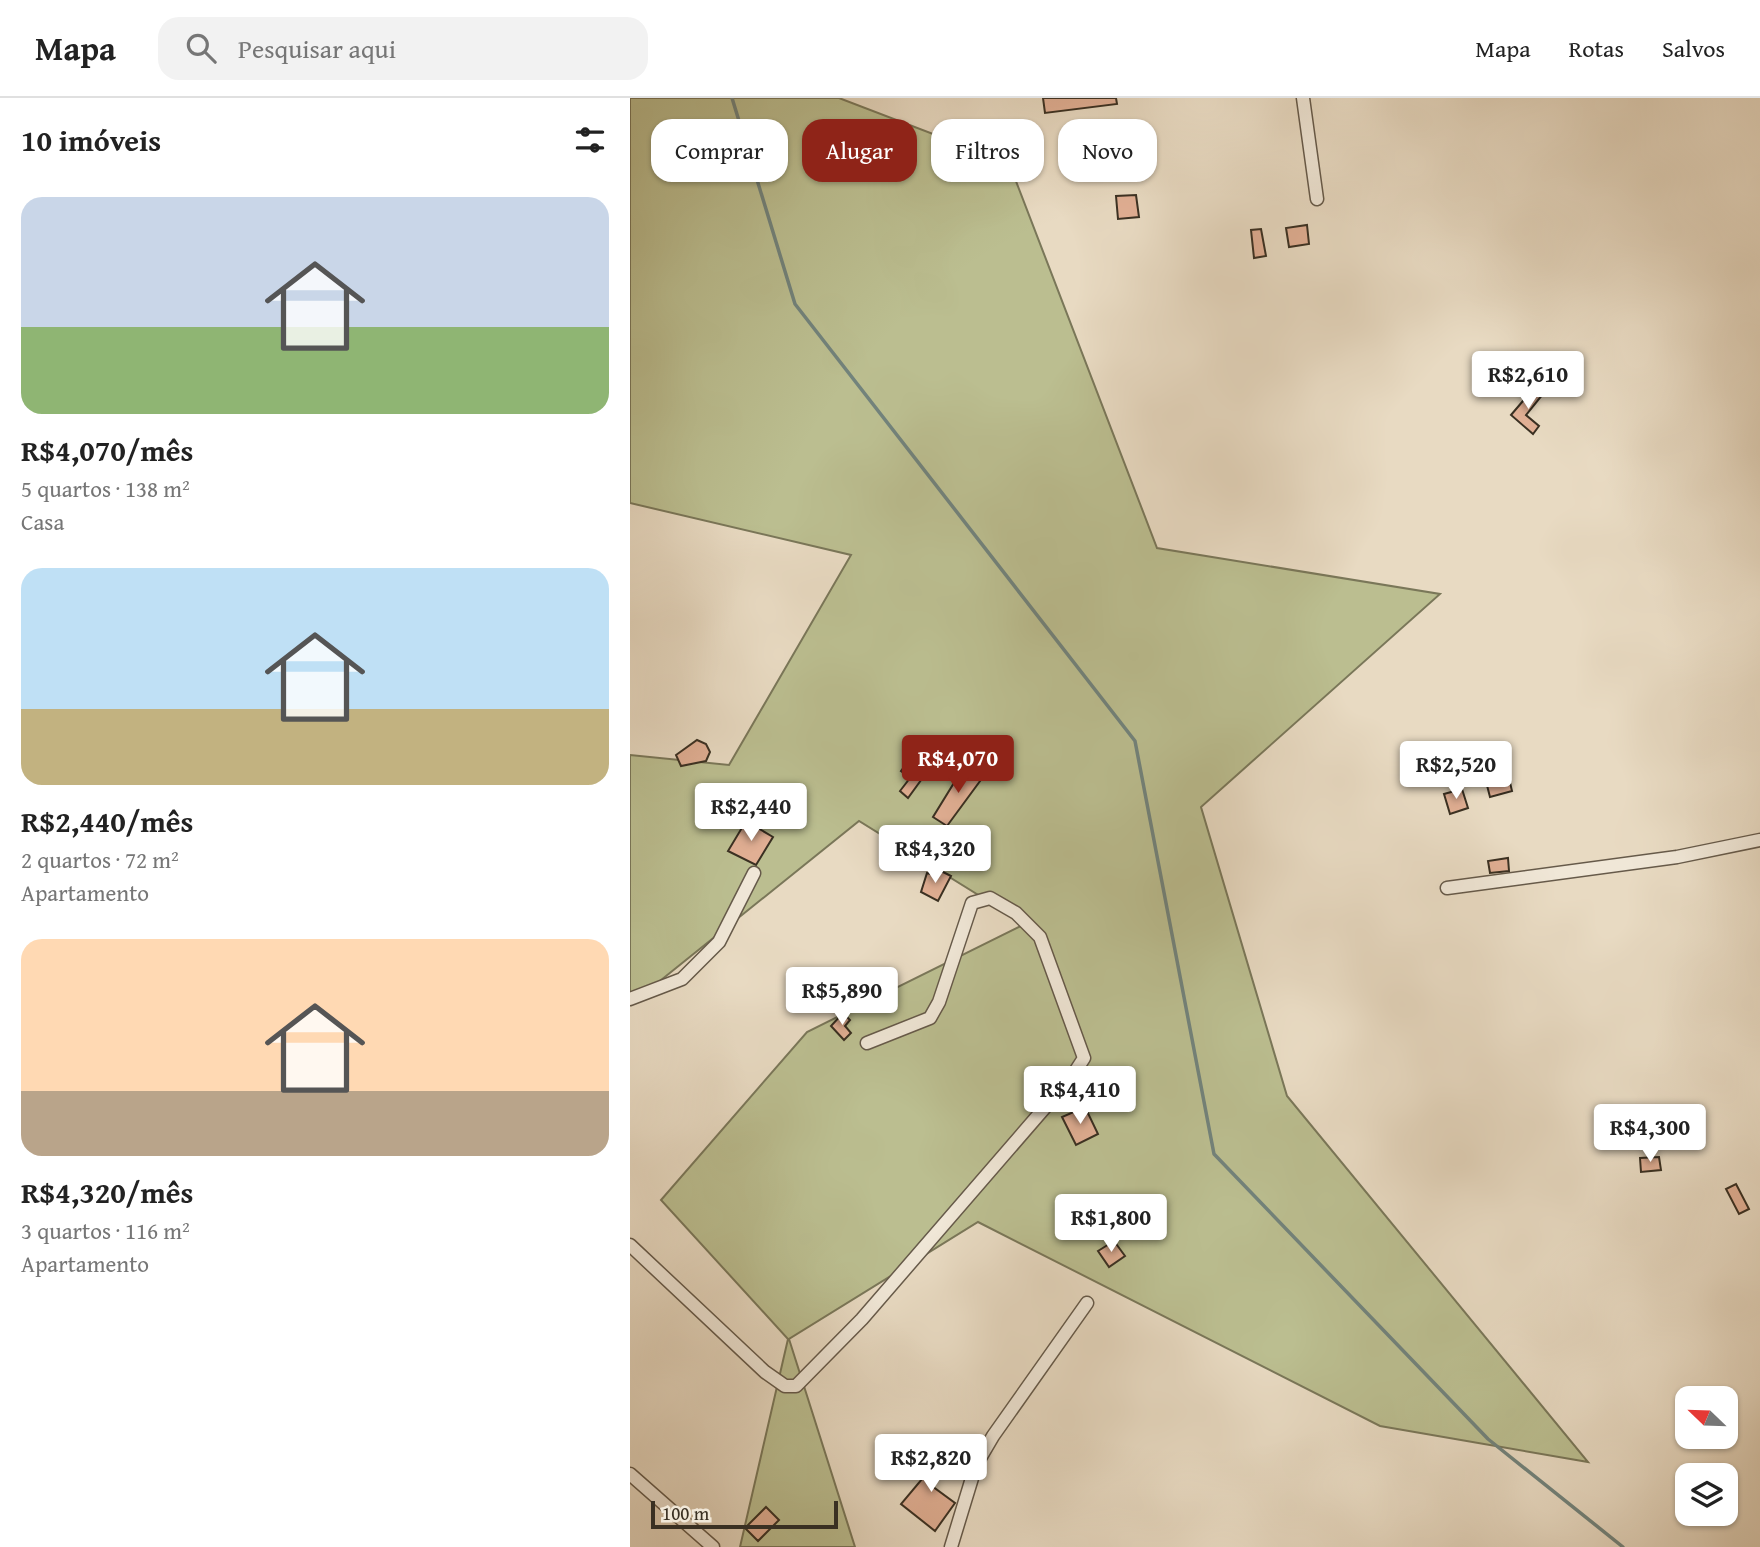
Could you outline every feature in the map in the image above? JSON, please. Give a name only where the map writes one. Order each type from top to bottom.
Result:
[{"type":"street","points":[[1303,98],[1317,199]]},
{"type":"street","points":[[1447,888],[1677,857],[1760,840]]},
{"type":"street","points":[[630,999],[682,979],[719,942],[754,873]]},
{"type":"street","points":[[630,1245],[765,1371],[785,1386],[796,1386],[862,1320],[1073,1075],[1084,1058],[1040,937],[1016,914],[990,898],[975,900],[970,906],[939,1002],[930,1018],[867,1043]]},
{"type":"street","points":[[951,1547],[976,1465],[993,1436],[1087,1303]]},
{"type":"street","points":[[630,1474],[713,1547]]},
{"type":"green space","points":[[630,98],[839,98],[894,119],[802,119],[802,182],[917,182],[917,128],[931,133],[931,182],[1016,182],[1157,548],[1440,594],[1201,807],[1287,1096],[1588,1462],[1380,1426],[978,1222],[789,1339],[855,1547],[740,1547],[788,1339],[661,1200],[807,1032],[1025,924],[859,821],[630,1005],[630,755],[729,765],[851,555],[630,503]]},
{"type":"building","points":[[1043,98],[1116,98],[1117,104],[1045,113]]},
{"type":"building","points":[[1136,195],[1139,217],[1118,219],[1116,196]]},
{"type":"building","points":[[1307,225],[1309,244],[1289,247],[1286,228]]},
{"type":"building","points":[[1261,229],[1266,256],[1254,258],[1251,230]]},
{"type":"building","points":[[1534,388],[1543,394],[1526,415],[1539,426],[1533,434],[1511,415]]},
{"type":"building","points":[[697,740],[706,744],[710,752],[706,761],[681,766],[676,755]]},
{"type":"building","points":[[915,752],[932,765],[908,798],[900,791],[910,778],[901,771]]},
{"type":"building","points":[[1499,761],[1503,776],[1508,774],[1512,791],[1490,797],[1482,766]]},
{"type":"building","points":[[965,765],[983,777],[947,826],[933,817]]},
{"type":"building","points":[[1462,789],[1468,808],[1450,814],[1444,794]]},
{"type":"building","points":[[746,821],[773,837],[756,865],[728,851]]},
{"type":"building","points":[[1508,858],[1509,871],[1490,873],[1488,861]]},
{"type":"building","points":[[941,871],[951,876],[938,901],[921,892],[927,873],[938,876]]},
{"type":"building","points":[[843,1013],[850,1020],[845,1026],[851,1033],[844,1040],[831,1026]]},
{"type":"building","points":[[1085,1107],[1098,1134],[1076,1145],[1062,1117]]},
{"type":"building","points":[[1659,1157],[1661,1170],[1641,1172],[1640,1158]]},
{"type":"building","points":[[1736,1184],[1749,1209],[1739,1214],[1726,1189]]},
{"type":"building","points":[[1114,1241],[1125,1256],[1109,1267],[1098,1251]]},
{"type":"building","points":[[940,1449],[952,1465],[932,1486],[955,1503],[935,1531],[901,1504],[933,1466],[927,1459]]},
{"type":"building","points":[[766,1507],[779,1520],[758,1541],[745,1528]]},
{"type":"waterway","points":[[732,98],[795,304],[1135,741],[1214,1154],[1488,1439],[1623,1547]]}]
